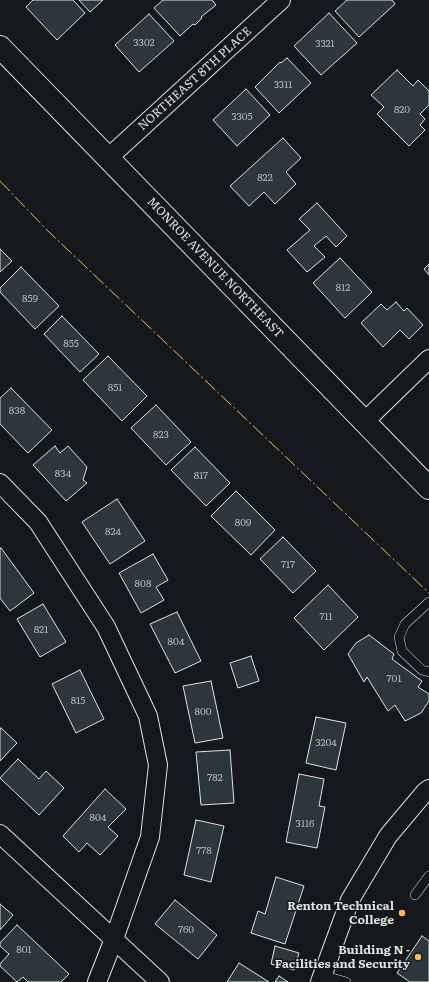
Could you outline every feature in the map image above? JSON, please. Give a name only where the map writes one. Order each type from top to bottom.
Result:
[{"type":"street","name":"NORTHEAST 8TH PLACE","points":[[108,158],[281,0]]},
{"type":"street","name":"MONROE AVENUE NORTHEAST","points":[[0,48],[429,488]]},
{"type":"street","points":[[364,422],[429,359]]},
{"type":"street","points":[[0,482],[38,522],[106,627],[148,716],[158,765],[150,837],[114,939],[96,982]]},
{"type":"street","points":[[321,978],[350,900],[388,836],[429,789]]},
{"type":"street","points":[[0,834],[160,982]]},
{"type":"lane","points":[[429,602],[405,624],[399,637],[402,651],[422,670],[429,672]]},
{"type":"lane","points":[[415,895],[429,876]]},
{"type":"lane","points":[[321,978],[346,982]]},
{"type":"building","points":[[33,0],[73,0],[85,13],[57,40],[26,7]]},
{"type":"building","points":[[79,0],[103,0],[90,12]]},
{"type":"building","points":[[163,0],[212,0],[216,5],[201,17],[202,18],[195,25],[193,24],[180,36],[154,8]]},
{"type":"building","points":[[347,0],[392,0],[395,4],[359,37],[335,11]]},
{"type":"building","points":[[329,13],[357,43],[321,75],[294,46]]},
{"type":"building","points":[[149,14],[174,41],[139,72],[115,45]]},
{"type":"building","points":[[287,58],[311,83],[279,113],[255,87],[280,62],[281,63]]},
{"type":"building","points":[[397,70],[413,86],[418,80],[429,91],[429,105],[420,114],[425,119],[420,125],[425,130],[409,146],[377,114],[384,107],[371,95]]},
{"type":"building","points":[[246,89],[270,115],[237,146],[213,120]]},
{"type":"building","points":[[283,138],[301,158],[286,172],[296,184],[275,204],[264,192],[249,206],[230,186]]},
{"type":"building","points":[[317,203],[347,236],[336,247],[326,236],[314,246],[325,257],[307,272],[287,250],[310,230],[299,219]]},
{"type":"building","points":[[0,249],[12,261],[0,272]]},
{"type":"building","points":[[340,258],[372,292],[345,318],[313,283]]},
{"type":"building","points":[[429,264],[429,275],[424,269]]},
{"type":"building","points":[[21,267],[59,306],[35,329],[0,292],[0,288]]},
{"type":"building","points":[[396,302],[404,311],[407,308],[423,325],[409,339],[400,330],[383,347],[361,323],[381,304],[387,310]]},
{"type":"building","points":[[62,316],[99,354],[80,372],[44,334]]},
{"type":"building","points":[[108,356],[147,396],[122,421],[83,380]]},
{"type":"building","points":[[11,388],[52,430],[28,453],[0,424],[0,398]]},
{"type":"building","points":[[156,405],[191,442],[166,465],[131,428]]},
{"type":"building","points":[[55,446],[60,453],[68,446],[87,467],[83,480],[87,483],[66,501],[33,465]]},
{"type":"building","points":[[195,447],[230,483],[206,506],[171,470]]},
{"type":"building","points":[[236,491],[275,530],[251,555],[211,516]]},
{"type":"building","points":[[117,499],[145,541],[110,564],[82,522]]},
{"type":"building","points":[[283,537],[316,571],[293,593],[260,559]]},
{"type":"building","points":[[1,548],[34,593],[10,611],[0,598]]},
{"type":"building","points":[[153,554],[168,580],[156,587],[164,600],[141,613],[119,573]]},
{"type":"building","points":[[328,585],[358,617],[324,650],[294,618]]},
{"type":"building","points":[[43,604],[66,642],[40,657],[17,619]]},
{"type":"building","points":[[177,612],[201,661],[175,673],[150,624]]},
{"type":"building","points":[[369,635],[394,654],[392,659],[422,681],[418,687],[429,694],[429,701],[421,713],[405,721],[395,705],[388,711],[367,677],[364,682],[348,654],[356,643]]},
{"type":"building","points":[[251,656],[259,681],[238,688],[230,663]]},
{"type":"building","points":[[80,670],[104,719],[76,733],[52,684]]},
{"type":"building","points":[[211,681],[223,738],[195,743],[183,686]]},
{"type":"building","points":[[316,717],[346,723],[336,770],[306,763]]},
{"type":"building","points":[[1,728],[17,743],[0,761],[0,730]]},
{"type":"building","points":[[230,750],[234,803],[201,805],[196,752]]},
{"type":"building","points":[[18,759],[39,779],[46,771],[64,788],[39,815],[0,778]]},
{"type":"building","points":[[299,774],[324,779],[319,806],[325,807],[317,848],[286,842]]},
{"type":"building","points":[[105,789],[126,809],[108,827],[118,836],[100,855],[87,843],[79,852],[63,836]]},
{"type":"building","points":[[196,820],[224,826],[211,882],[184,875]]},
{"type":"building","points":[[276,877],[304,886],[285,944],[251,933],[258,911],[265,914]]},
{"type":"building","points":[[175,900],[217,935],[198,959],[155,924]]},
{"type":"building","points":[[0,904],[13,915],[0,930]]},
{"type":"building","points":[[17,925],[69,974],[61,982],[28,982],[23,977],[17,982],[0,966],[9,954],[0,946],[0,943]]},
{"type":"building","name":"Building N - Facilities and Security","points":[[422,936],[429,941],[429,982],[410,982],[397,973]]},
{"type":"building","points":[[275,946],[299,953],[294,970],[271,964]]},
{"type":"building","points":[[239,963],[269,982],[227,982]]},
{"type":"building","points":[[279,976],[288,982],[275,982]]},
{"type":"power","points":[[0,181],[47,230],[429,593]]},
{"type":"place","name":"Renton Technical College","points":[[402,913]]},
{"type":"place","name":"Building N - Facilities and Security","points":[[418,957]]}]
